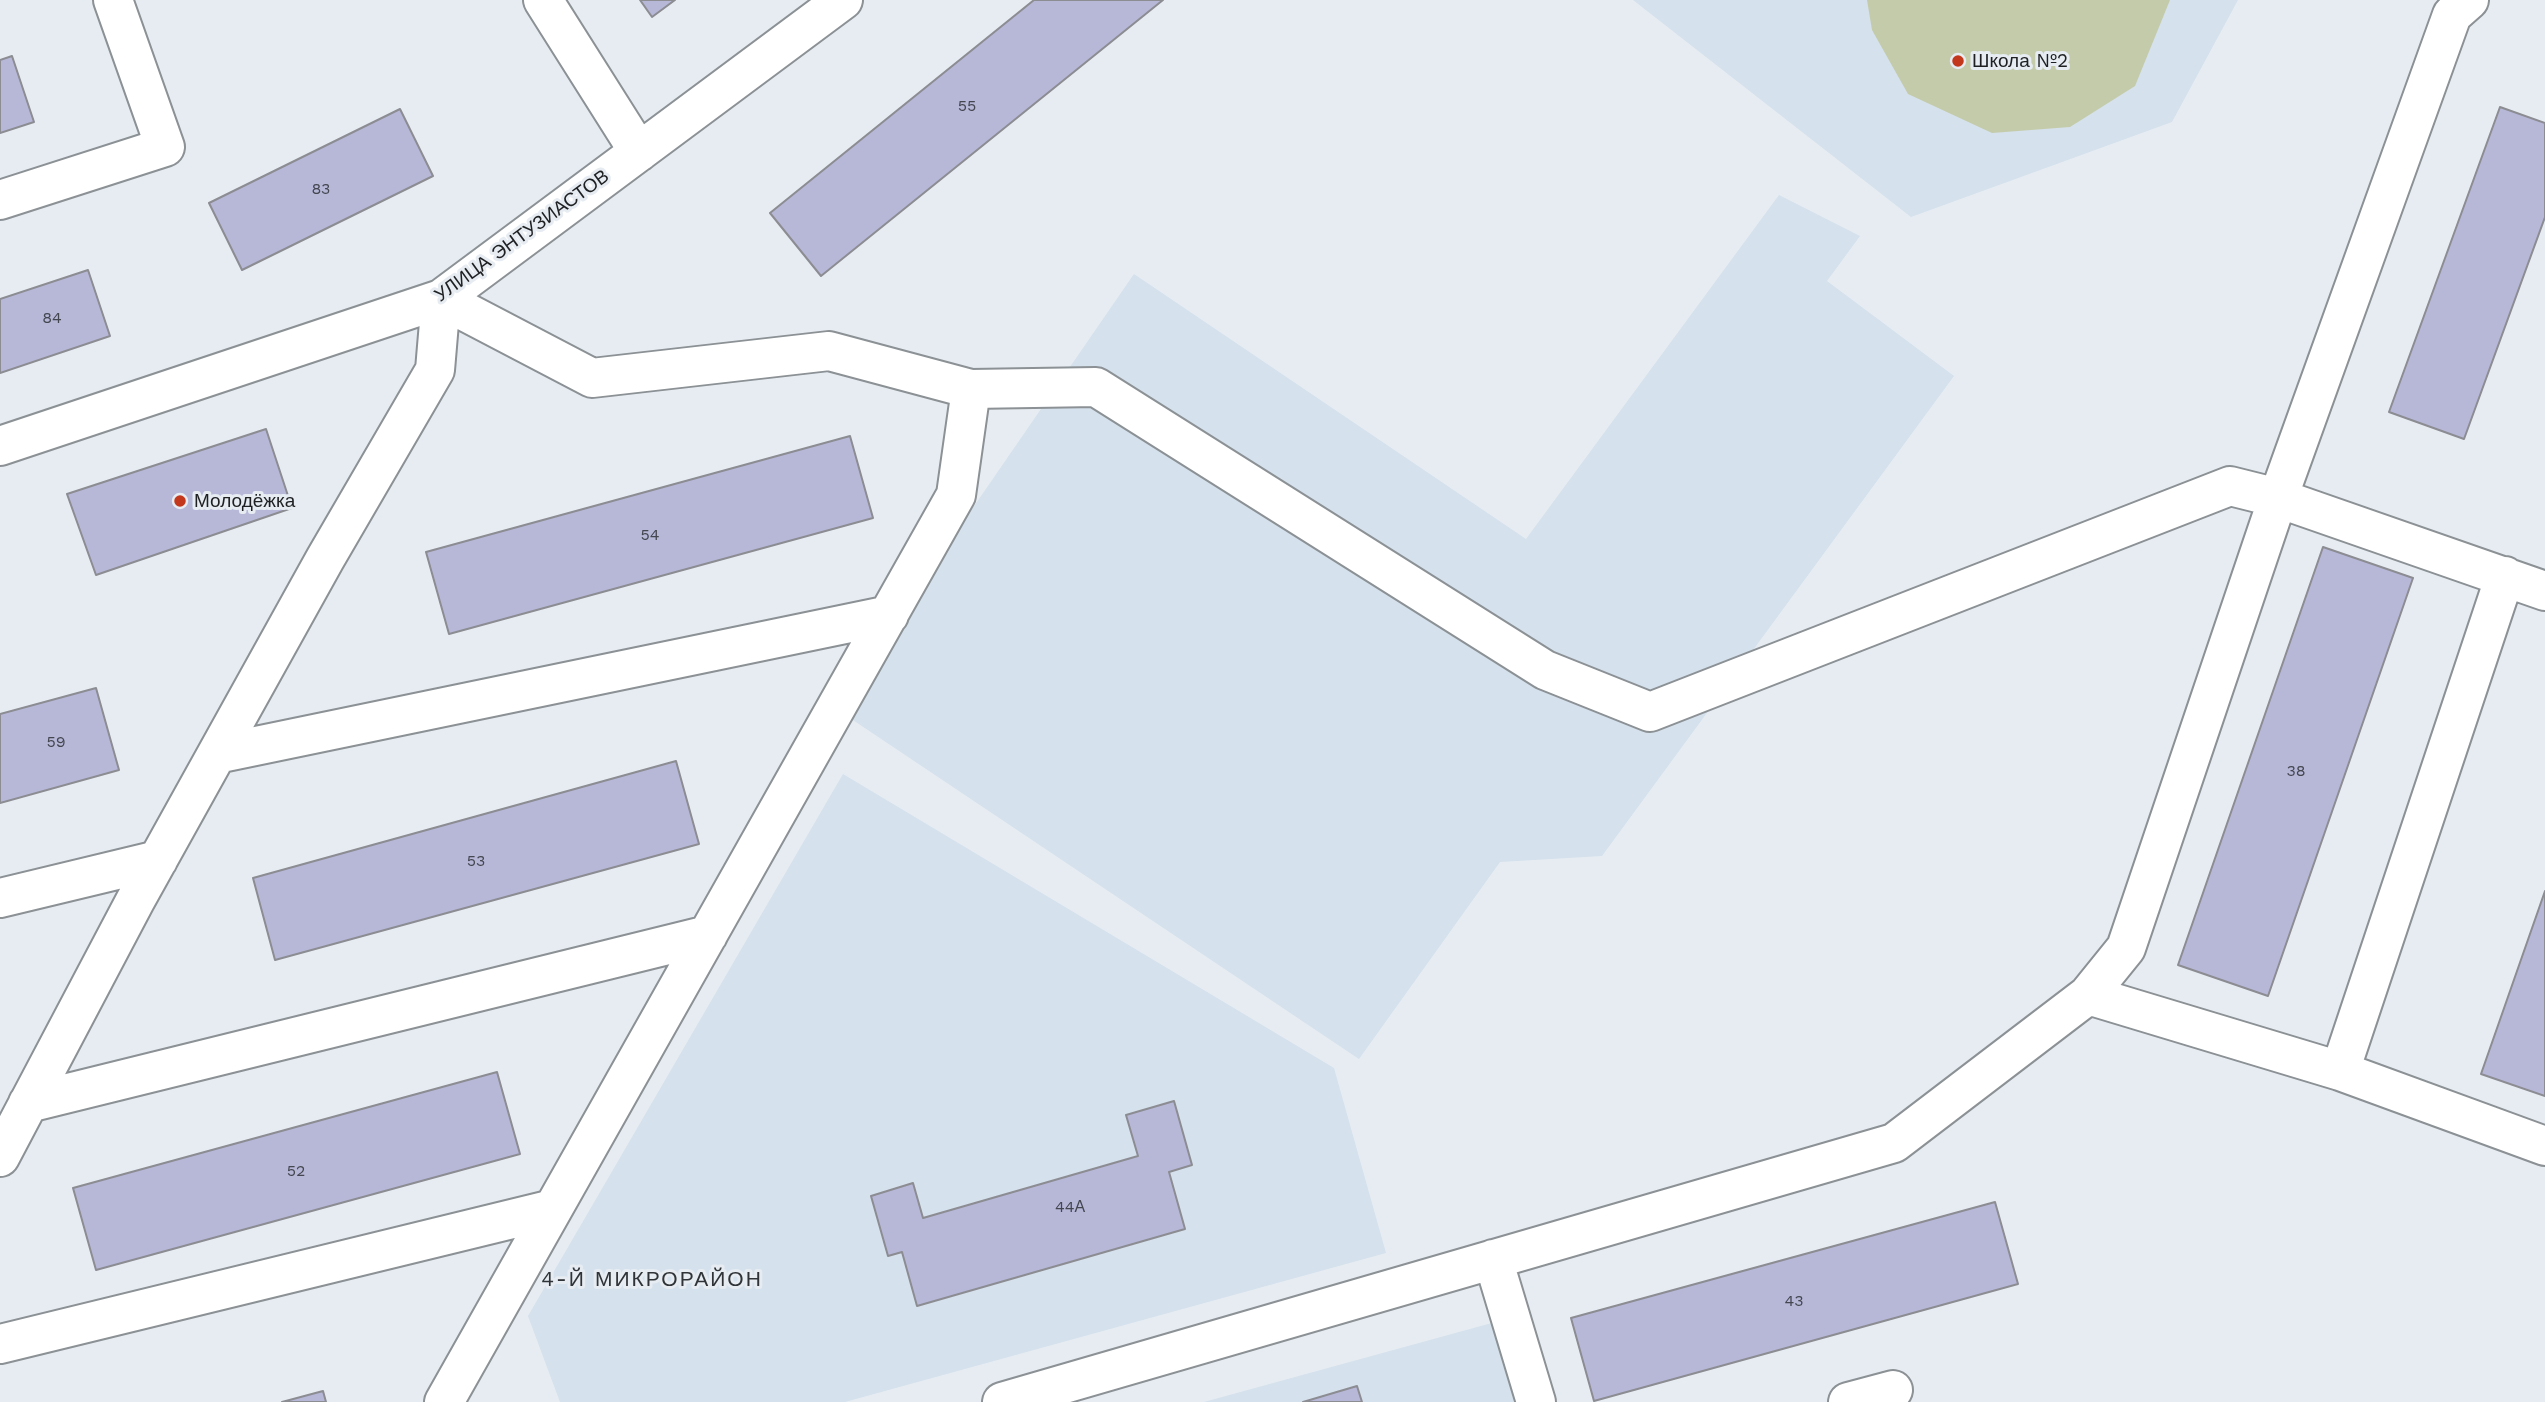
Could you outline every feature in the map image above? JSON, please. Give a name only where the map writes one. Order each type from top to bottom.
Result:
[{"type":"street","points":[[0,200],[164,147],[113,0]]},
{"type":"street","points":[[543,0],[639,152]]},
{"type":"street","name":"УЛИЦА ЭНТУЗИАСТОВ","points":[[0,446],[441,299],[844,0]]},
{"type":"street","points":[[1002,1402],[1894,1143],[2088,995],[2126,948],[2278,498],[2452,15],[2469,0]]},
{"type":"street","points":[[0,1157],[158,860],[325,559],[435,370],[441,299],[592,378],[829,351],[971,389],[1096,387],[1545,670],[1650,712],[2230,486],[2278,498],[2545,591]]},
{"type":"street","points":[[444,1402],[956,495],[971,389]]},
{"type":"street","points":[[2340,1071],[2505,576]]},
{"type":"street","points":[[217,754],[889,615]]},
{"type":"street","points":[[0,898],[158,860]]},
{"type":"street","points":[[28,1103],[708,935]]},
{"type":"street","points":[[2088,995],[2340,1071],[2545,1146]]},
{"type":"street","points":[[0,1344],[553,1209]]},
{"type":"street","points":[[1493,1259],[1536,1402]]},
{"type":"street","points":[[1848,1402],[1893,1390]]},
{"type":"shaded area","name":"Школа №2","points":[[1633,0],[2238,0],[2172,122],[1911,217]]},
{"type":"shaded area","points":[[1779,195],[1860,236],[1827,281],[1954,376],[1602,856],[1500,862],[1359,1059],[835,708],[1134,274],[1526,539]]},
{"type":"shaded area","points":[[843,774],[1334,1068],[1386,1253],[845,1402],[560,1402],[528,1316]]},
{"type":"shaded area","points":[[1510,1318],[1533,1402],[1204,1402]]},
{"type":"green space","points":[[1867,0],[2170,0],[2135,86],[2070,127],[1992,133],[1908,94],[1872,30]]},
{"type":"building","points":[[640,0],[675,0],[652,17]]},
{"type":"building","points":[[1034,0],[1163,0],[821,276],[770,213]]},
{"type":"building","points":[[12,56],[34,122],[0,133],[0,60]]},
{"type":"building","points":[[2500,107],[2545,123],[2545,217],[2464,439],[2389,412]]},
{"type":"building","points":[[400,109],[433,176],[242,270],[209,203]]},
{"type":"building","points":[[88,270],[110,336],[0,373],[0,299]]},
{"type":"building","name":"Молодёжка","points":[[266,429],[292,508],[96,575],[67,494]]},
{"type":"building","points":[[850,436],[873,518],[449,634],[426,552]]},
{"type":"building","points":[[2323,547],[2413,578],[2268,996],[2178,965]]},
{"type":"building","points":[[96,688],[119,770],[0,803],[0,714]]},
{"type":"building","points":[[676,761],[699,844],[275,960],[253,878]]},
{"type":"building","points":[[2545,891],[2545,1096],[2481,1074]]},
{"type":"building","points":[[497,1072],[520,1154],[96,1270],[73,1188]]},
{"type":"building","points":[[1174,1101],[1192,1165],[1169,1172],[1185,1229],[917,1306],[902,1252],[888,1256],[871,1196],[913,1183],[923,1218],[1138,1156],[1126,1115]]},
{"type":"building","points":[[1995,1202],[2018,1284],[1594,1401],[1571,1318]]},
{"type":"building","points":[[1357,1386],[1362,1402],[1303,1402]]},
{"type":"building","points":[[323,1391],[326,1402],[282,1402]]},
{"type":"place","name":"Школа №2","points":[[1958,61]]},
{"type":"place","name":"Молодёжка","points":[[180,501]]},
{"type":"district","name":"4-Й МИКРОРАЙОН","points":[[652,1280]]}]
